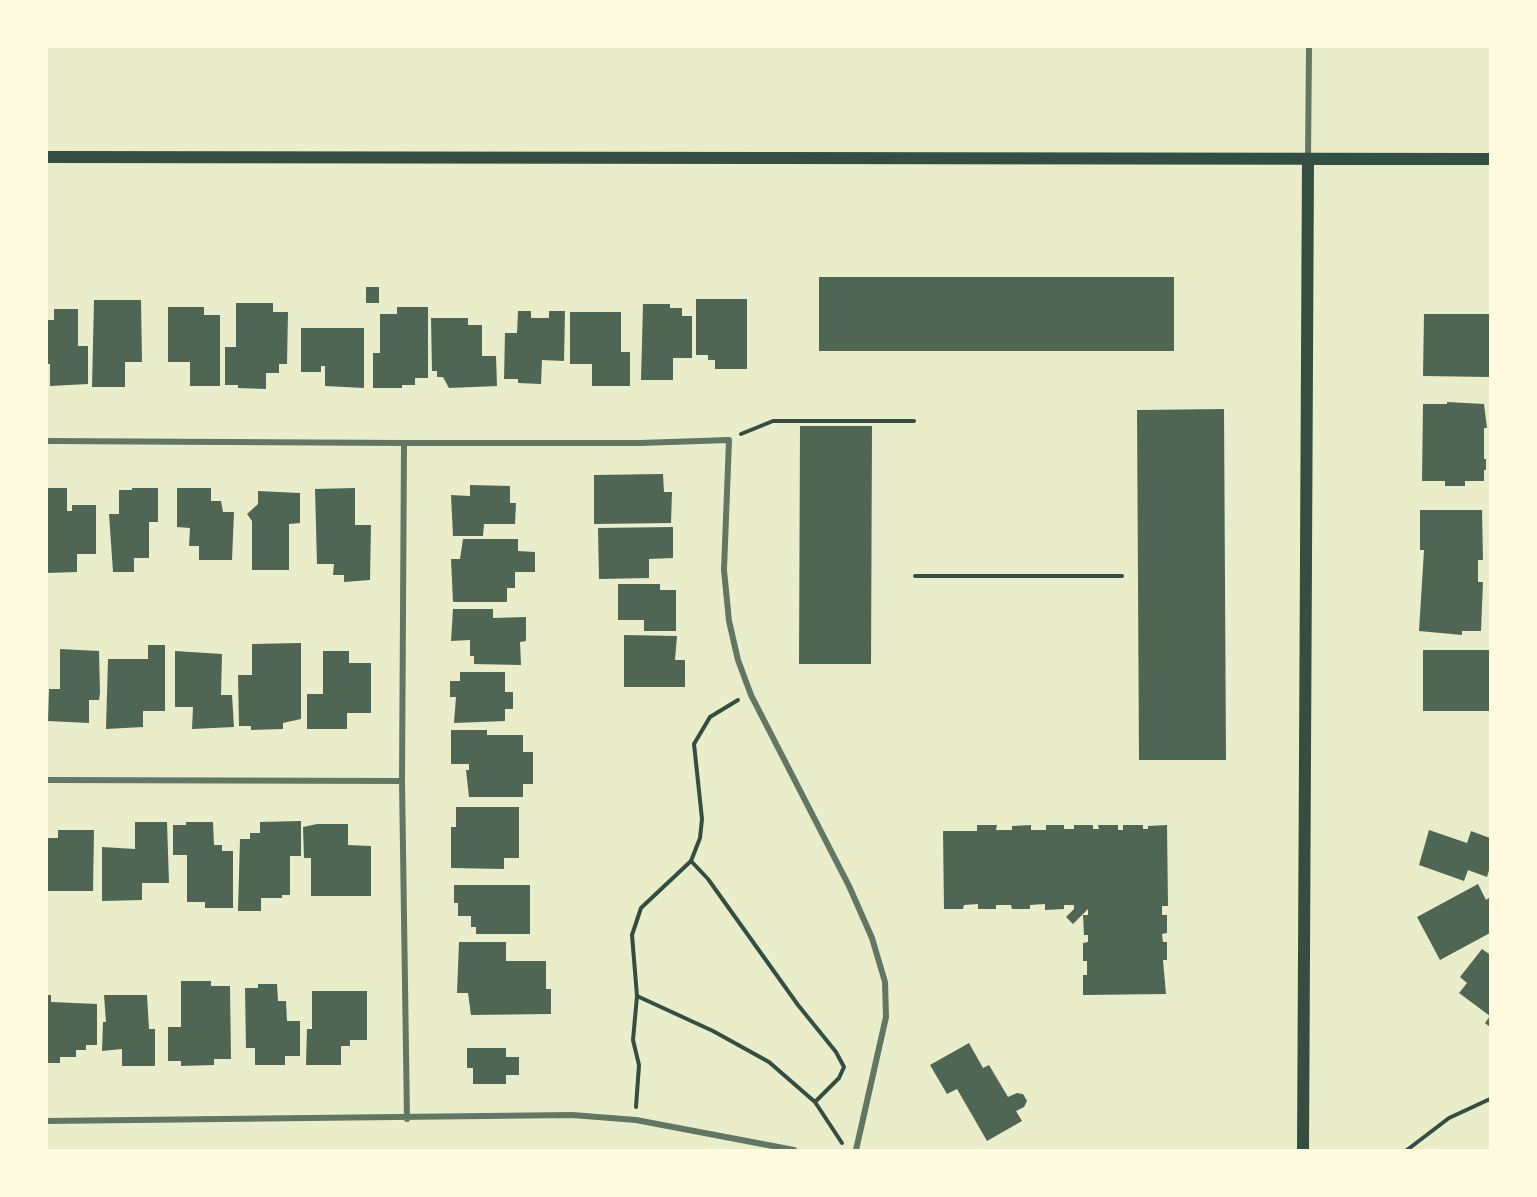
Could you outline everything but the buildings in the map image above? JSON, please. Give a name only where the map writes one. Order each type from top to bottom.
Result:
[{"type":"main road","points":[[46,157],[1491,159]]},
{"type":"main road","points":[[1303,1150],[1308,160]]},
{"type":"street","points":[[1308,160],[1309,46]]},
{"type":"street","points":[[46,441],[640,443],[729,440],[724,570],[729,621],[738,660],[751,695],[849,886],[873,938],[885,982],[886,1017],[856,1150]]},
{"type":"street","points":[[404,443],[402,781],[407,1119]]},
{"type":"street","points":[[46,780],[402,781]]},
{"type":"street","points":[[46,1121],[407,1119],[572,1115],[636,1120],[794,1150]]},
{"type":"path","points":[[729,440],[772,421],[914,421]]},
{"type":"path","points":[[915,576],[1122,576]]},
{"type":"path","points":[[636,1120],[639,1065],[633,1040],[637,996],[632,935],[641,908],[691,861],[700,838],[702,819],[694,744],[710,717],[730,703],[751,695]]},
{"type":"path","points":[[691,861],[708,879],[798,1005],[836,1052],[844,1067],[839,1078],[815,1102]]},
{"type":"path","points":[[637,996],[713,1031],[769,1062],[815,1102],[846,1150]]},
{"type":"path","points":[[1407,1150],[1449,1118],[1491,1099]]}]
